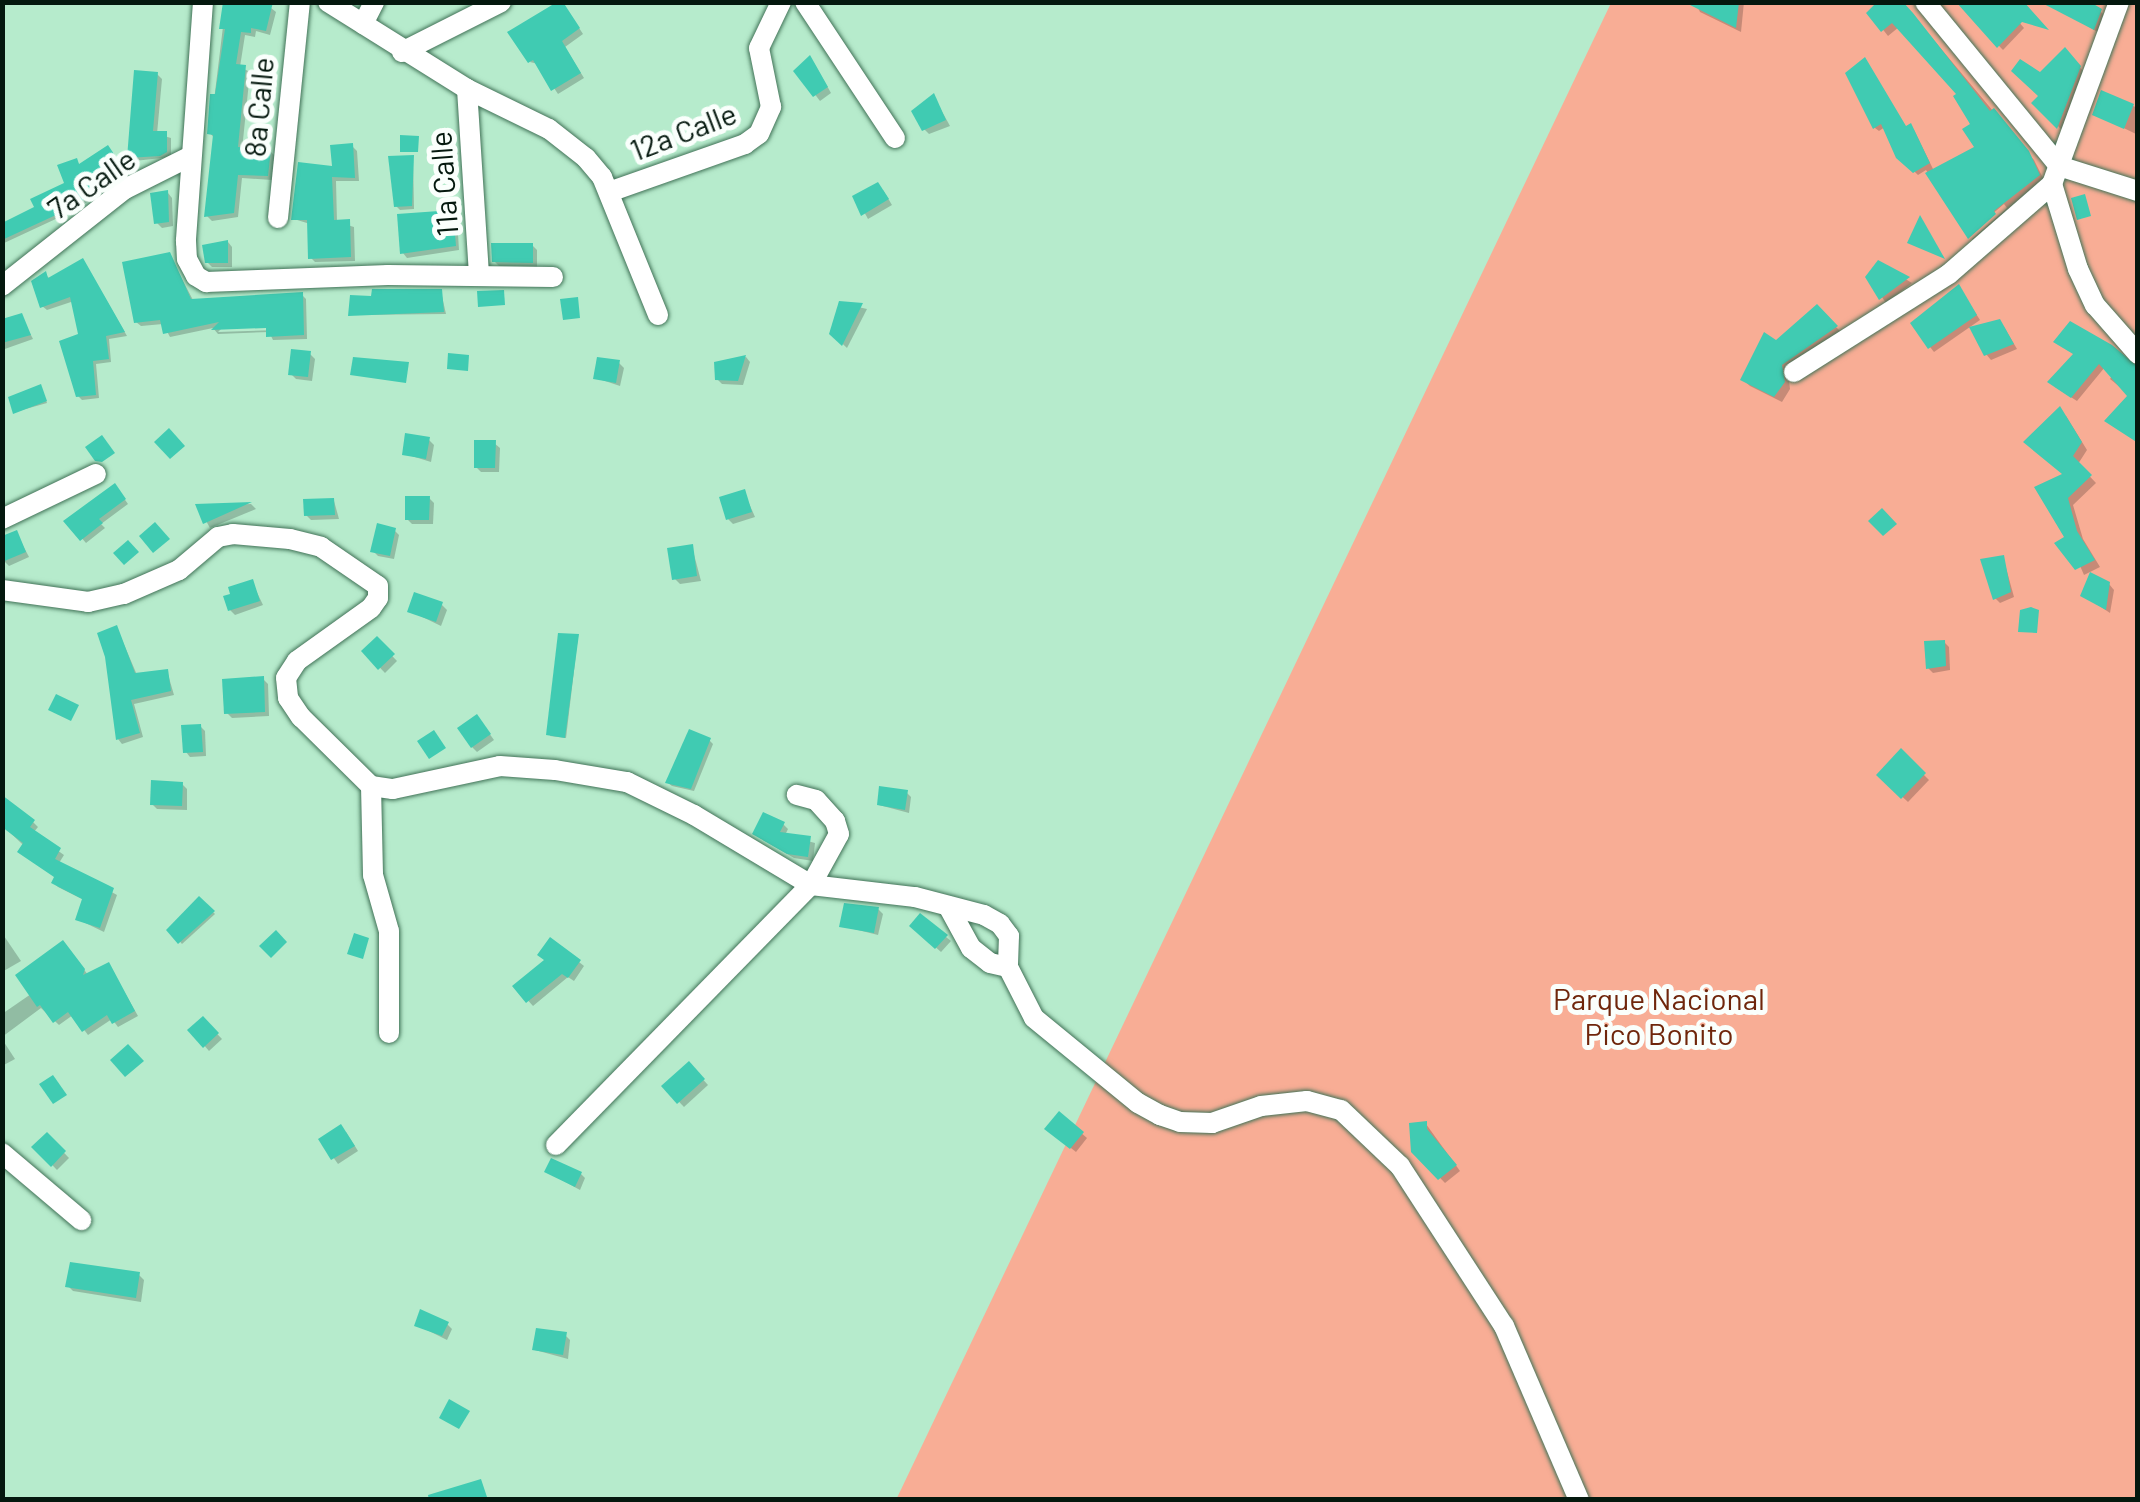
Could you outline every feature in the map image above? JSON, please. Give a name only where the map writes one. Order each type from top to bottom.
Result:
[{"type":"street","points":[[203,2],[187,259],[196,276],[206,282],[388,275],[554,277]]},
{"type":"street","name":"8a Calle","points":[[278,218],[300,2]]},
{"type":"street","points":[[328,2],[402,52],[549,129],[586,158],[609,192],[658,315]]},
{"type":"street","points":[[363,24],[374,2]]},
{"type":"street","points":[[402,52],[501,2]]},
{"type":"street","name":"12a Calle","points":[[609,192],[745,144],[759,134],[771,107],[759,48],[781,2]]},
{"type":"street","points":[[805,2],[894,138]]},
{"type":"street","points":[[1926,2],[2055,175],[2078,269],[2095,305],[2138,354]]},
{"type":"street","points":[[1794,372],[1949,274],[2055,175],[2120,2]]},
{"type":"street","name":"11a Calle","points":[[467,89],[479,276]]},
{"type":"street","name":"7a Calle","points":[[2,286],[125,188],[191,156]]},
{"type":"street","points":[[2055,175],[2138,191]]},
{"type":"street","points":[[2,518],[59,496],[96,474]]},
{"type":"street","points":[[2,590],[88,602],[124,594],[179,570],[218,537],[232,534],[290,539],[321,548],[378,586],[378,598],[372,608],[298,662],[286,678],[288,698],[301,718],[371,786],[393,789],[500,766],[627,782],[811,884],[858,888],[948,906],[1000,924],[1008,936],[1008,967],[1034,1018],[1123,1091],[1160,1115],[1180,1122],[1212,1123],[1261,1106],[1308,1101],[1341,1110],[1400,1166],[1504,1326],[1579,1500]]},
{"type":"street","points":[[371,786],[374,875],[389,931],[389,1033]]},
{"type":"street","points":[[556,1145],[811,884],[839,834],[835,821],[816,800],[797,794]]},
{"type":"street","points":[[948,906],[972,948],[990,963],[1008,967]]},
{"type":"street","points":[[2,1153],[81,1220]]},
{"type":"green space","name":"Parque Nacional Pico Bonito","points":[[1611,3],[2137,3],[2137,1499],[896,1500]]},
{"type":"building","points":[[223,2],[273,2],[266,31],[251,28],[251,33],[241,32],[236,64],[246,65],[238,147],[271,149],[268,176],[238,175],[234,213],[204,217],[213,135],[207,134],[210,94],[215,94],[225,29],[219,29]]},
{"type":"building","points":[[563,2],[580,28],[562,41],[581,73],[551,91],[533,60],[528,63],[507,32]]},
{"type":"building","points":[[1684,2],[1739,2],[1736,28]]},
{"type":"building","points":[[1877,2],[1903,2],[1990,111],[1994,108],[2029,151],[2040,175],[1994,211],[1996,214],[1968,239],[1925,173],[1974,147],[1962,129],[1970,124],[1953,96],[1956,94],[1892,23],[1881,32],[1866,13]]},
{"type":"building","points":[[1956,2],[2024,2],[2049,30],[2022,22],[1997,48]]},
{"type":"building","points":[[2040,2],[2090,2],[2102,9],[2094,30]]},
{"type":"building","points":[[2065,47],[2081,66],[2057,129],[2031,103],[2038,96],[2011,71],[2020,59],[2040,72]]},
{"type":"building","points":[[810,55],[828,87],[813,97],[793,71]]},
{"type":"building","points":[[1865,57],[1906,126],[1911,123],[1930,163],[1913,173],[1896,158],[1881,124],[1873,129],[1845,73]]},
{"type":"building","points":[[134,70],[158,72],[153,131],[167,131],[167,152],[160,156],[127,158]]},
{"type":"building","points":[[2101,90],[2134,104],[2124,129],[2092,115]]},
{"type":"building","points":[[934,93],[946,120],[922,131],[911,111]]},
{"type":"building","points":[[400,135],[419,136],[418,152],[400,152]]},
{"type":"building","points":[[353,143],[355,178],[332,177],[334,220],[350,219],[351,257],[308,259],[307,220],[291,220],[298,162],[332,166],[330,145]]},
{"type":"building","points":[[108,145],[126,172],[71,208],[2,240],[2,223],[34,207],[30,199],[64,183],[57,165],[77,158],[79,164]]},
{"type":"building","points":[[414,155],[412,206],[394,207],[388,156]]},
{"type":"building","points":[[878,182],[889,199],[861,216],[852,196]]},
{"type":"building","points":[[168,190],[169,222],[154,224],[150,193]]},
{"type":"building","points":[[2085,194],[2091,216],[2077,220],[2071,198]]},
{"type":"building","points":[[453,210],[456,246],[400,254],[397,214]]},
{"type":"building","points":[[1920,215],[1945,259],[1907,243]]},
{"type":"building","points":[[228,240],[228,263],[205,263],[202,245]]},
{"type":"building","points":[[491,243],[533,243],[533,263],[492,262]]},
{"type":"building","points":[[170,252],[191,299],[303,292],[304,335],[266,337],[266,328],[211,330],[219,322],[163,334],[160,320],[134,323],[122,262]]},
{"type":"building","points":[[83,258],[125,332],[106,336],[109,359],[93,361],[96,395],[76,397],[59,341],[78,334],[70,297],[40,308],[31,281],[46,271],[48,278]]},
{"type":"building","points":[[1878,260],[1910,277],[1879,300],[1865,277]]},
{"type":"building","points":[[1959,284],[1977,315],[1928,349],[1910,323]]},
{"type":"building","points":[[372,289],[442,289],[444,312],[348,316],[350,295],[371,296]]},
{"type":"building","points":[[504,290],[505,305],[478,307],[477,291]]},
{"type":"building","points":[[578,297],[580,318],[563,320],[560,299]]},
{"type":"building","points":[[839,301],[863,303],[842,346],[829,334]]},
{"type":"building","points":[[1817,304],[1838,326],[1782,365],[1785,382],[1774,397],[1740,380],[1764,332],[1776,340]]},
{"type":"building","points":[[22,313],[31,335],[2,343],[2,319]]},
{"type":"building","points":[[2000,319],[2014,344],[1984,356],[1969,327]]},
{"type":"building","points":[[2070,321],[2112,345],[2138,367],[2138,443],[2104,421],[2127,396],[2099,364],[2071,398],[2047,382],[2073,354],[2053,342]]},
{"type":"building","points":[[291,349],[311,351],[308,377],[288,375]]},
{"type":"building","points":[[448,353],[469,355],[468,371],[447,369]]},
{"type":"building","points":[[746,355],[738,381],[715,380],[714,362]]},
{"type":"building","points":[[353,357],[409,362],[406,383],[350,375]]},
{"type":"building","points":[[597,357],[620,360],[616,383],[593,379]]},
{"type":"building","points":[[41,384],[47,401],[13,414],[8,397]]},
{"type":"building","points":[[2060,406],[2082,442],[2073,456],[2092,475],[2068,498],[2077,531],[2095,560],[2075,570],[2054,543],[2064,537],[2034,487],[2062,474],[2023,442]]},
{"type":"building","points":[[169,428],[185,446],[170,459],[154,442]]},
{"type":"building","points":[[405,433],[430,437],[426,459],[402,455]]},
{"type":"building","points":[[102,435],[115,453],[102,462],[95,461],[85,447]]},
{"type":"building","points":[[474,440],[496,440],[495,468],[474,468]]},
{"type":"building","points":[[115,483],[126,499],[99,519],[103,523],[80,541],[63,521]]},
{"type":"building","points":[[745,489],[752,512],[726,520],[719,497]]},
{"type":"building","points":[[405,496],[430,496],[429,520],[405,520]]},
{"type":"building","points":[[334,498],[335,515],[304,516],[303,499]]},
{"type":"building","points":[[252,502],[203,524],[195,504]]},
{"type":"building","points":[[1882,508],[1897,524],[1883,536],[1868,521]]},
{"type":"building","points":[[155,522],[170,539],[153,553],[139,536]]},
{"type":"building","points":[[377,523],[396,528],[390,556],[370,552]]},
{"type":"building","points":[[17,530],[26,552],[2,562],[2,536]]},
{"type":"building","points":[[128,540],[139,552],[124,565],[113,553]]},
{"type":"building","points":[[693,544],[697,576],[672,580],[667,548]]},
{"type":"building","points":[[2004,555],[2011,592],[1993,600],[1980,559]]},
{"type":"building","points":[[2090,572],[2110,582],[2106,610],[2080,596]]},
{"type":"building","points":[[253,579],[260,601],[228,611],[223,596],[230,594],[228,587]]},
{"type":"building","points":[[414,592],[443,602],[436,622],[407,612]]},
{"type":"building","points":[[2020,610],[2039,610],[2037,633],[2018,632]]},
{"type":"building","points":[[117,625],[135,673],[168,669],[171,691],[131,700],[140,733],[116,740],[105,657],[97,633]]},
{"type":"building","points":[[558,633],[579,634],[565,738],[546,735]]},
{"type":"building","points":[[377,636],[395,654],[378,670],[361,651]]},
{"type":"building","points":[[1945,640],[1946,666],[1926,669],[1924,641]]},
{"type":"building","points":[[264,676],[265,712],[224,714],[222,679]]},
{"type":"building","points":[[56,694],[79,705],[71,721],[48,710]]},
{"type":"building","points":[[477,714],[491,734],[471,748],[457,728]]},
{"type":"building","points":[[201,724],[203,752],[183,753],[181,725]]},
{"type":"building","points":[[689,729],[711,738],[691,789],[665,783]]},
{"type":"building","points":[[434,730],[446,748],[429,759],[417,741]]},
{"type":"building","points":[[1901,748],[1926,773],[1901,799],[1876,775]]},
{"type":"building","points":[[151,780],[183,782],[182,806],[150,805]]},
{"type":"building","points":[[879,786],[908,790],[905,810],[877,805]]},
{"type":"building","points":[[2,795],[35,820],[30,827],[61,848],[55,859],[114,888],[100,928],[75,920],[82,899],[51,883],[54,877],[17,852],[23,843],[2,827]]},
{"type":"building","points":[[763,812],[785,822],[780,832],[811,836],[808,857],[787,854],[752,834]]},
{"type":"building","points":[[199,896],[215,911],[178,944],[166,930]]},
{"type":"building","points":[[844,903],[879,907],[874,933],[839,927]]},
{"type":"building","points":[[920,913],[948,935],[935,949],[909,926]]},
{"type":"building","points":[[276,930],[287,942],[271,958],[259,946]]},
{"type":"building","points":[[354,933],[369,938],[363,959],[347,954]]},
{"type":"building","points":[[550,937],[581,960],[568,978],[562,974],[526,1003],[512,986],[544,960],[537,955]]},
{"type":"building","points":[[63,940],[85,969],[83,975],[109,962],[135,1011],[112,1024],[107,1015],[82,1032],[68,1012],[53,1023],[15,975]]},
{"type":"building","points":[[203,1016],[219,1033],[203,1048],[187,1030]]},
{"type":"building","points":[[128,1044],[144,1061],[125,1077],[110,1060]]},
{"type":"building","points":[[689,1061],[705,1079],[677,1104],[661,1086]]},
{"type":"building","points":[[53,1075],[67,1095],[53,1104],[39,1084]]},
{"type":"building","points":[[1059,1111],[1084,1132],[1070,1149],[1044,1129]]},
{"type":"building","points":[[1427,1121],[1427,1129],[1457,1165],[1438,1180],[1411,1152],[1409,1123]]},
{"type":"building","points":[[341,1124],[355,1146],[331,1160],[318,1139]]},
{"type":"building","points":[[47,1132],[66,1151],[51,1167],[31,1147]]},
{"type":"building","points":[[551,1158],[582,1172],[575,1187],[544,1172]]},
{"type":"building","points":[[70,1262],[140,1272],[136,1298],[65,1287]]},
{"type":"building","points":[[420,1309],[449,1322],[442,1336],[414,1326]]},
{"type":"building","points":[[536,1328],[567,1332],[563,1355],[532,1350]]},
{"type":"building","points":[[449,1399],[470,1411],[459,1429],[439,1418]]},
{"type":"building","points":[[481,1479],[488,1500],[429,1500],[428,1495]]}]
